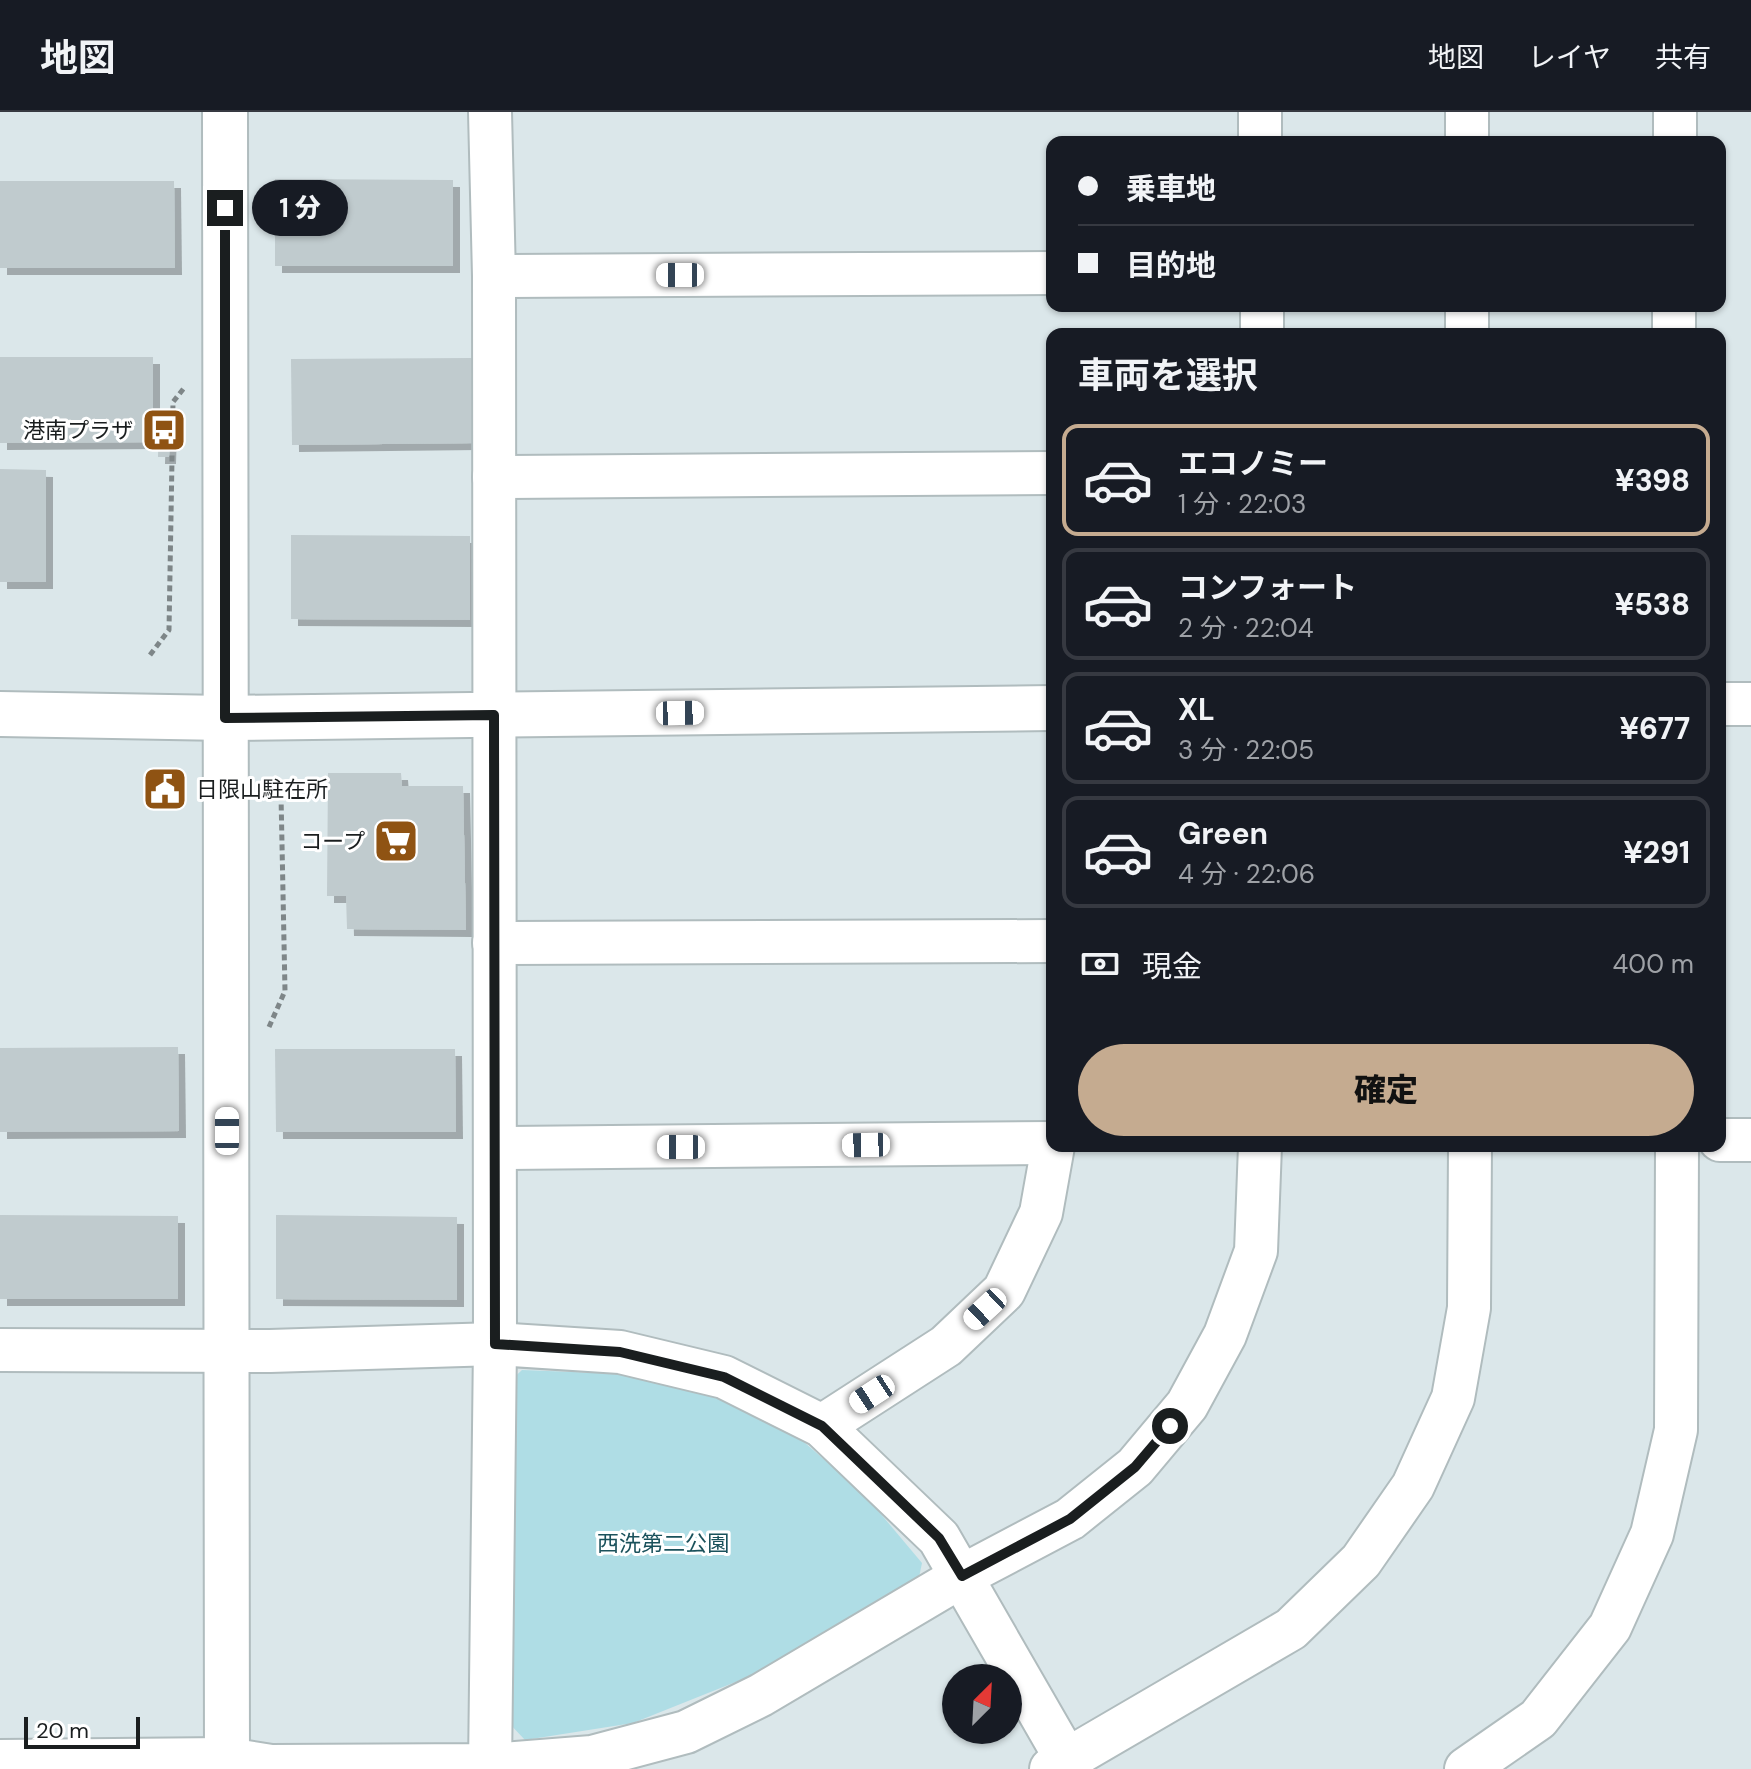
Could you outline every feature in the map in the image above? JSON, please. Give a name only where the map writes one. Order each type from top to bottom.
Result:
[{"type":"street","points":[[225,112],[227,1764]]},
{"type":"street","points":[[490,112],[494,276],[495,1148],[490,1767]]},
{"type":"street","points":[[1260,112],[1260,136]]},
{"type":"street","points":[[1467,112],[1467,136]]},
{"type":"street","points":[[1675,112],[1675,136]]},
{"type":"street","points":[[494,276],[1046,273]]},
{"type":"street","points":[[494,477],[1046,473]]},
{"type":"street","points":[[1726,704],[1751,704]]},
{"type":"street","points":[[0,714],[225,718],[1046,708]]},
{"type":"street","points":[[494,943],[1046,941]]},
{"type":"street","points":[[1726,1140],[1751,1140]]},
{"type":"street","points":[[495,1148],[1046,1145]]},
{"type":"street","points":[[822,1426],[946,1346],[1004,1291],[1041,1213],[1051,1152]]},
{"type":"street","points":[[0,1761],[490,1767],[592,1757],[686,1732],[761,1695],[962,1576],[1070,1519],[1135,1467],[1187,1405],[1225,1335],[1256,1251],[1260,1152]]},
{"type":"street","points":[[0,1350],[227,1350],[495,1344],[620,1352],[724,1377],[822,1426],[939,1538],[1064,1766],[1291,1629],[1361,1561],[1413,1486],[1453,1398],[1469,1308],[1470,1152]]},
{"type":"street","points":[[1466,1769],[1538,1719],[1610,1627],[1652,1534],[1676,1430],[1677,1152]]},
{"type":"path","points":[[150,655],[169,630],[173,402],[187,384]]},
{"type":"path","points":[[269,1029],[285,991],[281,795]]},
{"type":"green space","name":"西洗第二公園","points":[[522,1370],[623,1374],[720,1397],[797,1436],[864,1494],[922,1563],[918,1582],[748,1677],[633,1723],[525,1740],[508,1722],[505,1386]]},
{"type":"building","points":[[275,179],[453,180],[453,266],[275,266]]},
{"type":"building","points":[[0,181],[174,181],[175,268],[0,268]]},
{"type":"building","points":[[0,357],[153,357],[153,442],[0,443]]},
{"type":"building","points":[[472,358],[473,443],[292,445],[291,359]]},
{"type":"building","points":[[159,423],[170,424],[169,457],[158,457]]},
{"type":"building","points":[[0,469],[46,470],[46,582],[0,582]]},
{"type":"building","points":[[291,535],[470,536],[470,620],[291,619]]},
{"type":"building","name":"コープ","points":[[328,773],[401,773],[402,786],[463,786],[466,930],[347,929],[346,896],[327,896]]},
{"type":"building","points":[[178,1047],[179,1131],[0,1132],[0,1048]]},
{"type":"building","points":[[275,1049],[455,1049],[456,1132],[276,1132]]},
{"type":"building","points":[[0,1215],[178,1216],[178,1299],[0,1299]]},
{"type":"building","points":[[276,1215],[457,1217],[457,1300],[276,1299]]},
{"type":"place","name":"港南プラザ","points":[[164,430]]},
{"type":"place","name":"日限山駐在所","points":[[165,789]]},
{"type":"place","name":"コープ","points":[[396,841]]},
{"type":"route","points":[[225,208],[225,718],[494,715],[495,1344],[620,1352],[724,1377],[822,1426],[939,1538],[962,1576],[1070,1519],[1135,1467],[1170,1426]]}]
